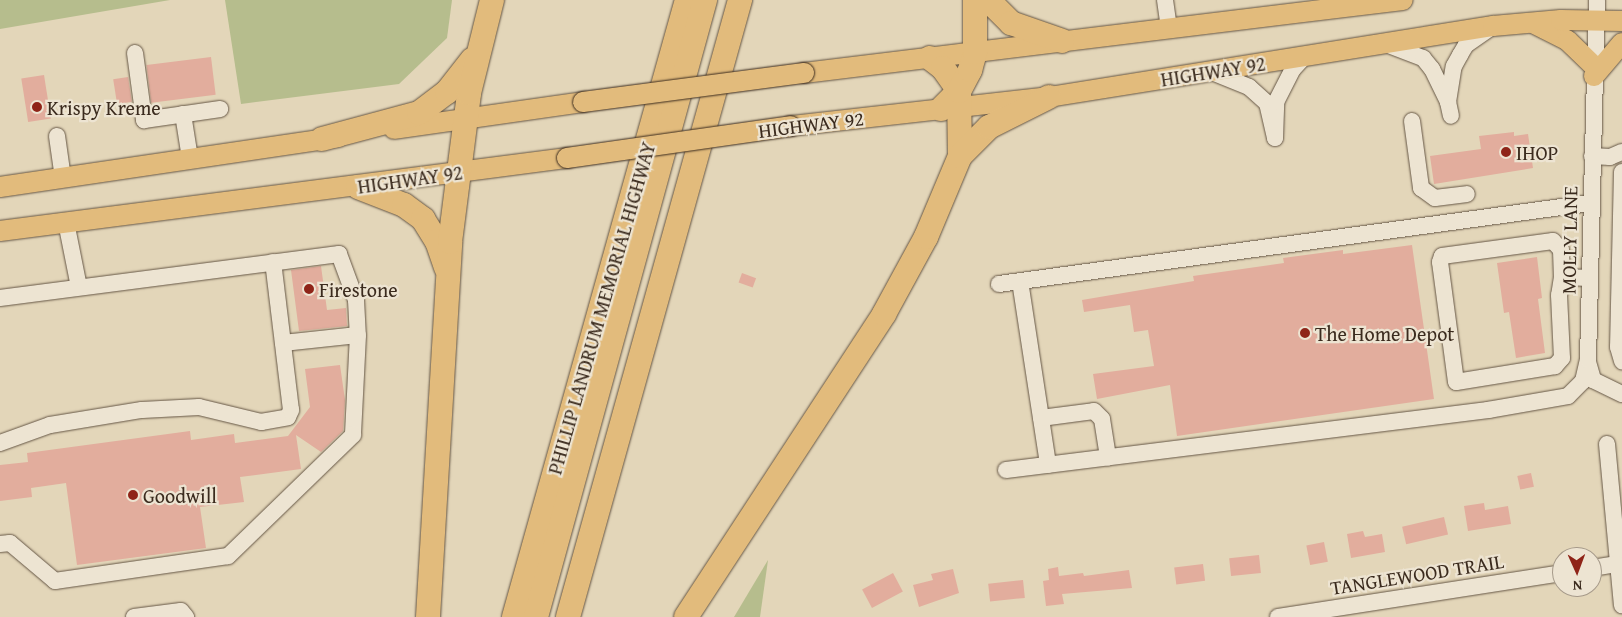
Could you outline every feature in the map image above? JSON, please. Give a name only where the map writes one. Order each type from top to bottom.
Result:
[{"type":"highway","points":[[428,617],[447,272],[467,118],[478,52],[492,0]]},
{"type":"highway","name":"PHILLIP LANDRUM MEMORIAL HIGHWAY","points":[[514,617],[687,0]]},
{"type":"highway","points":[[536,617],[705,0]]},
{"type":"highway","points":[[568,617],[740,0]]},
{"type":"highway","points":[[954,102],[975,52],[975,0]]},
{"type":"highway","points":[[988,0],[1011,22],[1062,41]]},
{"type":"highway","points":[[322,139],[419,113],[447,92],[478,52]]},
{"type":"highway","points":[[930,58],[943,68],[954,102],[960,156]]},
{"type":"highway","points":[[686,617],[884,314],[926,237],[960,156],[990,127],[1049,97]]},
{"type":"highway","points":[[358,187],[404,205],[423,219],[437,241],[447,272]]},
{"type":"main road","points":[[1285,15],[1304,0]]},
{"type":"main road","points":[[0,188],[190,158],[582,102],[1062,41],[1285,15],[1340,4],[1403,0]]},
{"type":"main road","name":"HIGHWAY 92","points":[[0,231],[358,187],[954,102],[1049,97],[1381,43],[1532,22],[1596,10],[1622,21]]},
{"type":"main road","points":[[1532,22],[1568,41],[1594,71],[1622,43]]},
{"type":"street","points":[[1165,0],[1169,28]]},
{"type":"street","name":"MOLLY LANE","points":[[1588,360],[1590,203],[1596,10]]},
{"type":"street","points":[[1381,43],[1423,58],[1432,69],[1450,109],[1454,66],[1466,45],[1493,26]]},
{"type":"street","points":[[135,53],[144,120],[220,109]]},
{"type":"street","points":[[1212,72],[1249,88],[1267,103],[1275,138],[1276,102],[1289,75],[1304,56]]},
{"type":"street","points":[[183,114],[190,158]]},
{"type":"street","points":[[1412,121],[1421,188],[1435,198],[1467,194]]},
{"type":"street","points":[[57,136],[63,178]]},
{"type":"street","points":[[1592,162],[1622,152]]},
{"type":"street","points":[[1592,162],[1622,170],[1618,347],[1622,361]]},
{"type":"street","points":[[1423,226],[1435,198]]},
{"type":"street","points":[[998,284],[1590,203]]},
{"type":"street","points":[[66,222],[79,288]]},
{"type":"street","points":[[1553,241],[1561,250],[1562,277],[1559,295],[1562,358],[1555,366],[1456,382],[1440,262],[1442,256],[1553,241]]},
{"type":"street","points":[[0,298],[339,254],[356,300],[358,335],[353,435],[228,556],[55,581],[10,542],[0,544]]},
{"type":"street","points":[[0,443],[50,426],[142,410],[199,407],[261,422],[288,417],[291,410],[273,262]]},
{"type":"street","points":[[1562,277],[1590,278]]},
{"type":"street","points":[[1020,281],[1048,465]]},
{"type":"street","points":[[283,343],[358,335]]},
{"type":"street","points":[[1588,360],[1593,380],[1622,394]]},
{"type":"street","points":[[1006,470],[1547,401],[1568,396],[1583,381],[1588,360]]},
{"type":"street","points":[[1041,418],[1094,411],[1102,419],[1108,458]]},
{"type":"street","points":[[1607,444],[1622,605]]},
{"type":"street","points":[[1602,566],[1618,564]]},
{"type":"street","name":"TANGLEWOOD TRAIL","points":[[1278,617],[1356,611],[1552,575]]},
{"type":"street","points":[[134,617],[181,611],[186,617]]},
{"type":"green space","points":[[0,0],[170,0],[0,29]]},
{"type":"green space","points":[[225,0],[452,0],[447,38],[399,84],[241,104]]},
{"type":"green space","points":[[768,560],[760,617],[734,617]]},
{"type":"building","points":[[211,57],[216,95],[151,103],[146,65]]},
{"type":"building","name":"Krispy Kreme","points":[[44,75],[51,118],[28,122],[21,79]]},
{"type":"building","points":[[128,77],[132,102],[117,104],[113,79]]},
{"type":"building","points":[[1514,132],[1514,136],[1528,134],[1533,168],[1434,184],[1430,156],[1481,149],[1479,136]]},
{"type":"building","name":"The Home Depot","points":[[1412,245],[1434,399],[1177,436],[1170,385],[1097,399],[1093,374],[1154,366],[1148,330],[1134,332],[1130,305],[1084,312],[1082,300],[1194,281],[1193,276],[1284,263],[1283,258],[1343,250],[1343,254]]},
{"type":"building","points":[[1537,257],[1542,298],[1538,299],[1545,353],[1516,358],[1509,312],[1504,313],[1497,263]]},
{"type":"building","name":"Firestone","points":[[321,266],[327,310],[346,308],[347,326],[299,331],[291,270]]},
{"type":"building","points":[[742,273],[756,278],[753,288],[739,282]]},
{"type":"building","points":[[340,365],[345,400],[343,431],[321,452],[296,435],[301,469],[240,477],[244,502],[200,507],[206,548],[77,565],[66,483],[31,488],[32,497],[0,501],[0,465],[28,462],[27,453],[190,431],[191,440],[234,434],[235,443],[288,436],[310,407],[305,369]]},
{"type":"building","points":[[1531,473],[1534,487],[1520,490],[1517,476]]},
{"type":"building","points":[[1484,503],[1485,510],[1508,506],[1511,524],[1468,531],[1464,506]]},
{"type":"building","points":[[1444,517],[1448,535],[1406,544],[1402,527]]},
{"type":"building","points":[[1363,531],[1365,537],[1382,534],[1385,552],[1351,558],[1347,534]]},
{"type":"building","points":[[1324,542],[1328,562],[1310,565],[1306,545]]},
{"type":"building","points":[[1259,555],[1261,573],[1231,576],[1229,558]]},
{"type":"building","points":[[1203,564],[1205,581],[1176,584],[1174,568]]},
{"type":"building","points":[[1058,567],[1059,576],[1083,573],[1084,576],[1129,570],[1132,588],[1062,594],[1064,604],[1046,606],[1043,581],[1049,580],[1048,569]]},
{"type":"building","points":[[953,569],[959,593],[919,607],[913,585],[933,580],[931,574]]},
{"type":"building","points":[[893,573],[903,592],[872,608],[862,589]]},
{"type":"building","points":[[1023,580],[1025,598],[990,602],[988,584]]},
{"type":"place","name":"Krispy Kreme","points":[[37,107]]},
{"type":"place","name":"IHOP","points":[[1506,152]]},
{"type":"place","name":"Firestone","points":[[309,289]]},
{"type":"place","name":"The Home Depot","points":[[1305,333]]},
{"type":"place","name":"Goodwill","points":[[133,495]]}]
